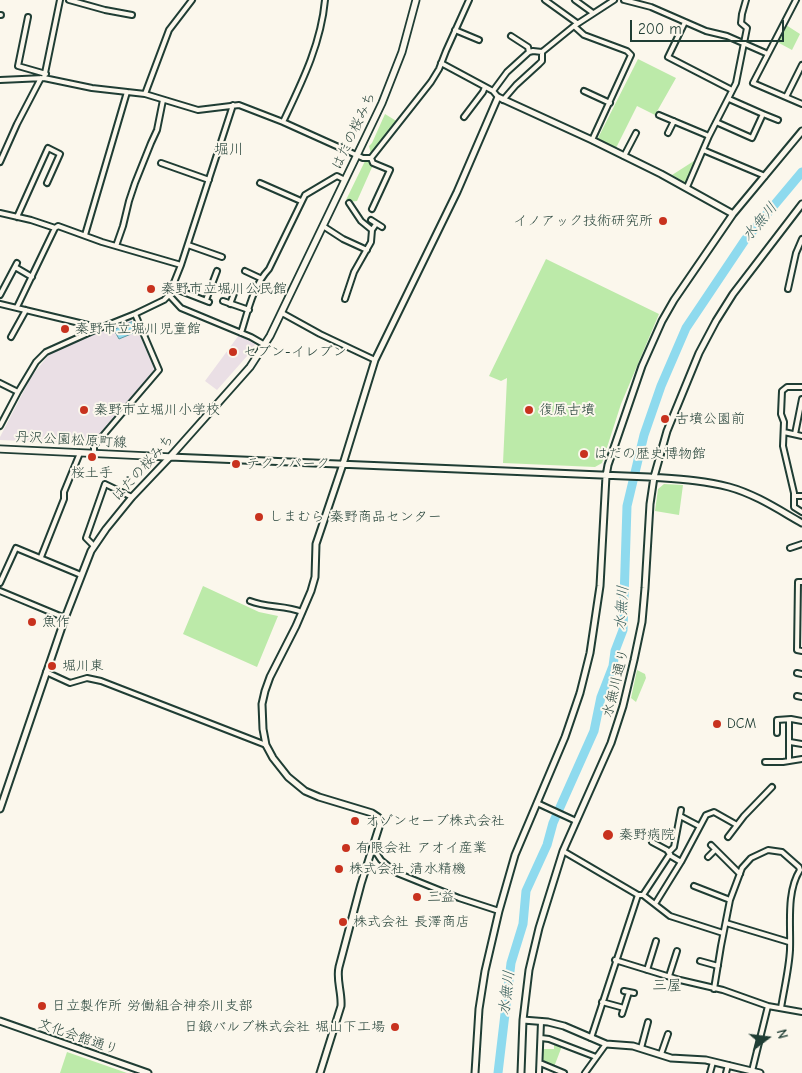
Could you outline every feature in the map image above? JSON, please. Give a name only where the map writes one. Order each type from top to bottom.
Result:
[{"type":"main road","name":"はだの桜みち","points":[[170,457],[250,367],[265,345],[282,313],[390,83],[402,52],[416,0]]},
{"type":"main road","name":"丹沢公園松原町線","points":[[0,449],[170,457]]},
{"type":"street","points":[[0,162],[17,124],[43,77],[60,0]]},
{"type":"street","points":[[69,0],[105,10],[132,14]]},
{"type":"street","points":[[145,94],[169,30],[192,0]]},
{"type":"street","points":[[283,122],[312,58],[321,30],[325,0]]},
{"type":"street","points":[[371,158],[431,82],[469,0]]},
{"type":"street","points":[[545,0],[575,24],[584,35],[627,51],[631,55],[592,140]]},
{"type":"street","points":[[576,0],[593,13]]},
{"type":"street","points":[[493,91],[507,72],[529,52],[542,52],[575,24],[614,0]]},
{"type":"street","points":[[624,0],[651,7],[768,54]]},
{"type":"street","points":[[687,188],[709,136],[736,84],[747,28],[741,23],[746,0]]},
{"type":"street","points":[[796,0],[753,83],[802,104]]},
{"type":"street","points":[[28,17],[18,66],[43,77],[92,88],[145,94],[198,110],[239,105],[283,122],[363,158],[371,158]]},
{"type":"street","points":[[685,22],[668,57],[732,90]]},
{"type":"street","points":[[455,30],[479,40]]},
{"type":"street","points":[[511,36],[528,47],[529,52]]},
{"type":"street","points":[[320,1073],[341,1006],[342,994],[337,976],[339,967],[361,884],[380,827],[378,817],[372,813],[305,791],[280,768],[266,745],[262,717],[265,691],[302,612],[314,577],[316,544],[343,464],[374,360],[501,99],[540,64],[542,52]]},
{"type":"street","points":[[441,63],[493,91],[501,99],[592,140],[687,188],[733,214]]},
{"type":"street","points":[[786,97],[802,65]]},
{"type":"street","points":[[0,80],[43,77]]},
{"type":"street","points":[[464,117],[485,87]]},
{"type":"street","points":[[584,91],[610,103]]},
{"type":"street","points":[[85,234],[127,92]]},
{"type":"street","points":[[728,99],[778,120]]},
{"type":"street","points":[[116,246],[124,226],[135,183],[157,130],[163,100]]},
{"type":"street","points":[[0,426],[36,362],[46,352],[135,314],[164,300],[170,295],[232,106]]},
{"type":"street","points":[[716,122],[752,138],[763,114]]},
{"type":"street","points":[[659,115],[668,116],[674,122],[709,136]]},
{"type":"street","points":[[668,133],[674,122]]},
{"type":"street","points":[[475,1073],[479,1015],[485,971],[499,911],[515,855],[568,728],[580,693],[590,653],[600,586],[608,464],[642,366],[679,292],[733,214],[802,131]]},
{"type":"street","points":[[624,156],[636,133]]},
{"type":"street","points":[[17,217],[48,148],[60,154],[47,183]]},
{"type":"street","points":[[703,150],[765,176]]},
{"type":"street","points":[[371,158],[373,163],[390,170],[372,209]]},
{"type":"street","points":[[160,163],[209,180]]},
{"type":"street","points":[[241,333],[260,278],[269,269],[305,195],[336,176],[345,180]]},
{"type":"street","points":[[260,183],[301,201]]},
{"type":"street","points":[[349,203],[361,221],[372,230]]},
{"type":"street","name":"水無川通り","points":[[520,1073],[523,1020],[529,970],[539,928],[563,852],[611,743],[623,706],[634,660],[645,588],[652,477],[667,431],[699,353],[716,321],[802,204]]},
{"type":"street","points":[[796,211],[802,214]]},
{"type":"street","points":[[0,214],[55,228],[58,226],[85,234],[102,242],[181,265]]},
{"type":"street","points":[[371,220],[382,227]]},
{"type":"street","points":[[345,299],[354,272],[371,242],[372,230],[376,224]]},
{"type":"street","points":[[323,226],[343,239],[367,250]]},
{"type":"street","points":[[17,307],[55,228]]},
{"type":"street","points":[[788,290],[796,253],[802,239]]},
{"type":"street","points":[[188,244],[222,258]]},
{"type":"street","points":[[0,295],[16,266],[32,277]]},
{"type":"street","points":[[173,288],[208,301],[212,277],[217,271]]},
{"type":"street","points":[[245,271],[260,278]]},
{"type":"street","points":[[230,304],[235,291]]},
{"type":"street","points":[[170,295],[181,308],[265,345]]},
{"type":"street","points":[[223,301],[248,310]]},
{"type":"street","points":[[0,304],[88,325],[95,330]]},
{"type":"street","points":[[11,337],[26,310]]},
{"type":"street","points":[[282,313],[374,360]]},
{"type":"street","points":[[94,454],[94,446],[159,370],[135,314]]},
{"type":"street","points":[[0,383],[18,392]]},
{"type":"street","points":[[802,386],[787,387],[782,391],[781,414],[784,422],[783,446],[794,496],[794,507],[802,512]]},
{"type":"street","points":[[795,434],[802,399]]},
{"type":"street","points":[[784,432],[802,436]]},
{"type":"street","points":[[41,557],[80,453]]},
{"type":"street","points":[[170,457],[652,477],[703,481],[731,488],[752,496],[802,523]]},
{"type":"street","name":"はだの桜みち","points":[[0,809],[65,618],[94,546],[132,497],[170,457]]},
{"type":"street","points":[[94,546],[86,538],[105,484],[132,497]]},
{"type":"street","points":[[794,496],[802,496]]},
{"type":"street","points":[[790,548],[802,544]]},
{"type":"street","points":[[0,583],[16,548],[81,575]]},
{"type":"street","points":[[802,582],[798,582],[797,650],[802,651]]},
{"type":"street","points":[[0,591],[65,618]]},
{"type":"street","points":[[250,601],[261,606],[285,607],[302,612]]},
{"type":"street","points":[[46,672],[70,683],[87,678],[101,681],[266,745]]},
{"type":"street","points":[[776,714],[777,733]]},
{"type":"street","points":[[777,720],[802,721]]},
{"type":"street","points":[[789,720],[789,761]]},
{"type":"street","points":[[790,742],[802,744]]},
{"type":"street","points":[[766,762],[802,759]]},
{"type":"street","points":[[728,837],[772,787]]},
{"type":"street","points":[[537,803],[576,821]]},
{"type":"street","points":[[643,895],[674,847],[681,810]]},
{"type":"street","points":[[655,904],[681,862],[706,815],[714,812],[737,825]]},
{"type":"street","points":[[680,816],[699,826]]},
{"type":"street","points":[[652,842],[681,862]]},
{"type":"street","points":[[711,845],[740,874]]},
{"type":"street","points":[[373,848],[381,860],[397,873],[459,898],[499,911]]},
{"type":"street","points":[[708,857],[715,850]]},
{"type":"street","points":[[714,989],[730,900],[742,868],[751,858],[768,850],[782,852],[800,870],[796,876],[792,897],[788,969],[781,1008]]},
{"type":"street","points":[[563,852],[638,895],[643,895],[670,916],[723,933]]},
{"type":"street","points":[[694,886],[730,900]]},
{"type":"street","points":[[591,1038],[615,960],[638,895]]},
{"type":"street","points":[[726,923],[789,942]]},
{"type":"street","points":[[647,970],[656,941]]},
{"type":"street","points":[[669,976],[677,951]]},
{"type":"street","points":[[615,960],[723,990],[768,1006],[802,1012]]},
{"type":"street","points":[[700,961],[718,966]]},
{"type":"street","points":[[622,1014],[626,991],[634,993]]},
{"type":"street","points":[[602,1002],[624,1008]]},
{"type":"street","points":[[752,1071],[768,1006]]},
{"type":"street","points":[[523,1020],[564,1026],[606,1044],[641,1048],[681,1060],[713,1062],[760,1073]]},
{"type":"street","name":"文化会館通り","points":[[0,1021],[148,1073]]},
{"type":"street","points":[[539,1073],[541,1022]]},
{"type":"street","points":[[641,1048],[648,1022]]},
{"type":"street","points":[[661,1054],[668,1034]]},
{"type":"street","points":[[541,1038],[549,1038],[596,1057]]},
{"type":"street","points":[[585,1073],[606,1044]]},
{"type":"street","points":[[710,1073],[713,1062]]},
{"type":"street","points":[[540,1063],[564,1073]]},
{"type":"street","points":[[726,1073],[728,1065]]},
{"type":"shaded area","name":"秦野市立堀川小学校","points":[[131,320],[135,324],[156,372],[93,444],[0,440],[31,377],[51,352]]},
{"type":"shaded area","points":[[239,335],[256,343],[248,355],[217,390],[205,381]]},
{"type":"green space","points":[[786,25],[800,34],[792,50],[779,43],[778,40]]},
{"type":"green space","points":[[638,59],[676,78],[655,115],[637,106],[616,148],[598,140],[598,138]]},
{"type":"green space","points":[[385,114],[398,122],[371,154],[369,146]]},
{"type":"green space","points":[[697,159],[687,182],[672,175]]},
{"type":"green space","points":[[365,161],[371,162],[373,165],[357,201],[349,202],[346,200]]},
{"type":"green space","points":[[546,259],[659,314],[621,404],[602,463],[595,467],[503,463],[507,378],[501,381],[489,376]]},
{"type":"green space","points":[[664,484],[683,485],[679,515],[655,511],[658,489]]},
{"type":"green space","points":[[203,586],[259,612],[278,616],[257,667],[183,634]]},
{"type":"green space","points":[[637,670],[645,674],[646,678],[636,702],[631,698]]},
{"type":"green space","points":[[554,1043],[562,1046],[554,1067],[543,1062],[543,1049],[554,1049]]},
{"type":"green space","points":[[67,1052],[127,1073],[60,1073]]},
{"type":"water","points":[[132,322],[136,332],[119,339],[114,330]]},
{"type":"waterway","name":"水無川","points":[[498,1073],[511,963],[523,924],[526,891],[547,845],[553,823],[594,731],[601,697],[613,666],[615,651],[623,630],[627,506],[644,435],[661,386],[686,328],[745,240],[802,172]]},
{"type":"place","name":"イノアック技術研究所","points":[[663,221]]},
{"type":"place","name":"秦野市立堀川公民館","points":[[151,289]]},
{"type":"place","name":"秦野市立堀川児童館","points":[[65,329]]},
{"type":"place","name":"セブン-イレブン","points":[[233,352]]},
{"type":"place","name":"秦野市立堀川小学校","points":[[84,410]]},
{"type":"place","name":"復原古墳","points":[[529,410]]},
{"type":"place","name":"古墳公園前","points":[[665,419]]},
{"type":"place","name":"はだの歴史博物館","points":[[584,454]]},
{"type":"place","name":"桜土手","points":[[92,457]]},
{"type":"place","name":"テクノパーク","points":[[236,464]]},
{"type":"place","name":"しまむら 秦野商品センター","points":[[259,517]]},
{"type":"place","name":"魚作","points":[[32,622]]},
{"type":"place","name":"堀川東","points":[[52,666]]},
{"type":"place","name":"DCM","points":[[717,724]]},
{"type":"place","name":"オゾンセーブ株式会社","points":[[355,821]]},
{"type":"place","name":"秦野病院","points":[[608,835]]},
{"type":"place","name":"有限会社 アオイ産業","points":[[346,848]]},
{"type":"place","name":"株式会社 清水精機","points":[[339,869]]},
{"type":"place","name":"三益","points":[[417,897]]},
{"type":"place","name":"株式会社 長澤商店","points":[[343,922]]},
{"type":"place","name":"日立製作所 労働組合神奈川支部","points":[[42,1006]]},
{"type":"place","name":"日鍛バルブ株式会社 堀山下工場","points":[[395,1027]]},
{"type":"district","name":"堀川","points":[[229,150]]},
{"type":"district","name":"三屋","points":[[667,986]]}]
